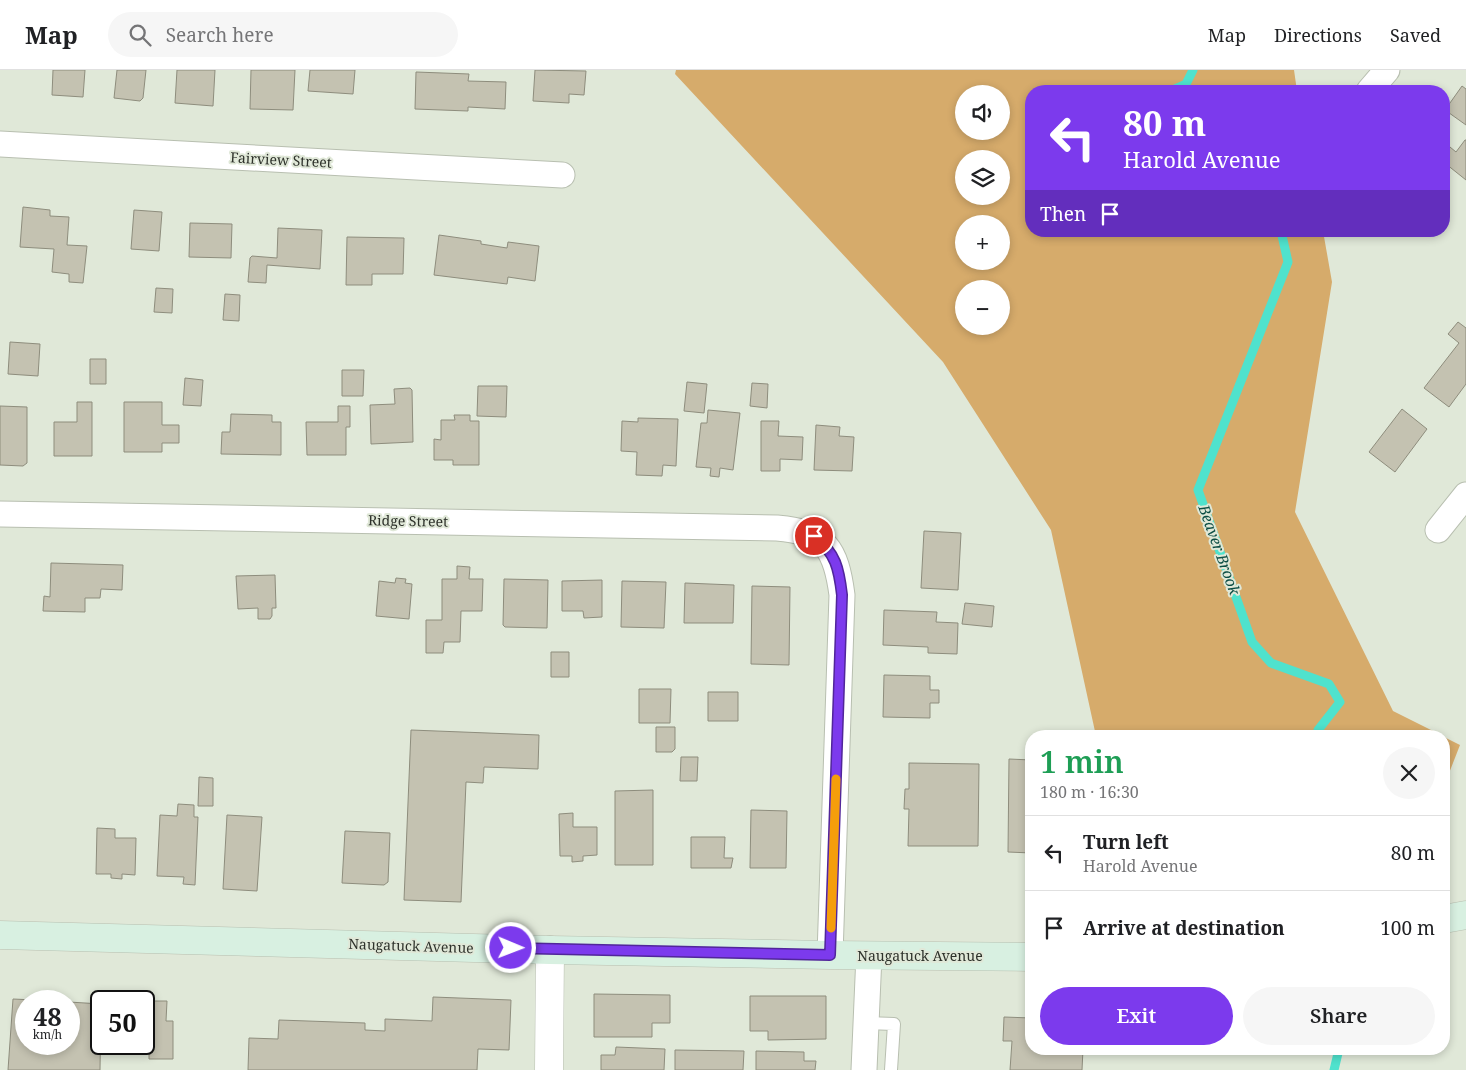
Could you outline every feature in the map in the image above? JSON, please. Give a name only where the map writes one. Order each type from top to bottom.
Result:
[{"type":"main road","points":[[1450,918],[1466,915]]},
{"type":"main road","name":"Naugatuck Avenue","points":[[0,935],[550,950],[1025,957]]},
{"type":"street","points":[[1374,85],[1387,70]]},
{"type":"street","name":"Fairview Street","points":[[0,144],[562,175]]},
{"type":"street","points":[[1438,530],[1466,495]]},
{"type":"street","name":"Ridge Street","points":[[0,514],[777,528],[793,529],[814,536],[830,550],[839,574],[842,595],[830,955]]},
{"type":"street","points":[[549,1070],[550,950]]},
{"type":"street","points":[[864,1070],[869,955]]},
{"type":"lane","points":[[866,1023],[894,1024],[891,1070]]},
{"type":"shaded area","points":[[676,70],[1294,70],[1296,85],[1025,85],[1025,237],[1324,237],[1332,282],[1295,512],[1393,711],[1431,730],[1095,730],[1051,530],[943,362],[675,74]]},
{"type":"shaded area","points":[[1450,740],[1460,745],[1450,771]]},
{"type":"building","points":[[53,70],[85,70],[83,97],[52,95]]},
{"type":"building","points":[[117,70],[146,70],[143,98],[140,101],[114,98]]},
{"type":"building","points":[[177,70],[215,70],[213,106],[175,103]]},
{"type":"building","points":[[251,70],[295,70],[293,110],[250,109]]},
{"type":"building","points":[[310,70],[355,70],[353,94],[308,91]]},
{"type":"building","points":[[535,70],[586,71],[584,95],[569,94],[569,103],[533,101]]},
{"type":"building","points":[[416,72],[469,74],[468,81],[506,82],[505,109],[468,107],[468,111],[415,109]]},
{"type":"building","points":[[1462,86],[1466,89],[1466,125],[1450,114],[1450,103]]},
{"type":"building","points":[[1466,140],[1466,180],[1450,167],[1450,147],[1456,152]]},
{"type":"building","points":[[23,207],[50,210],[50,216],[69,217],[67,245],[87,246],[83,283],[69,282],[69,274],[52,272],[54,249],[20,247]]},
{"type":"building","points":[[134,210],[162,212],[159,251],[131,249]]},
{"type":"building","points":[[190,223],[232,224],[231,258],[189,257]]},
{"type":"building","points":[[278,228],[322,230],[320,269],[267,265],[266,283],[248,282],[250,258],[252,256],[277,258]]},
{"type":"building","points":[[439,235],[481,241],[481,244],[507,248],[508,242],[539,246],[535,281],[508,277],[507,284],[434,275]]},
{"type":"building","points":[[347,237],[404,238],[403,274],[372,274],[372,285],[346,285]]},
{"type":"building","points":[[156,288],[173,289],[172,313],[154,312]]},
{"type":"building","points":[[225,294],[240,295],[239,321],[223,320]]},
{"type":"building","points":[[1458,322],[1466,328],[1466,384],[1449,407],[1424,388],[1459,343],[1448,334]]},
{"type":"building","points":[[10,342],[40,344],[38,376],[8,374]]},
{"type":"building","points":[[90,359],[106,359],[106,384],[90,384]]},
{"type":"building","points":[[342,370],[364,370],[363,396],[342,396]]},
{"type":"building","points":[[185,378],[203,380],[201,406],[183,405]]},
{"type":"building","points":[[687,382],[707,384],[704,413],[684,411]]},
{"type":"building","points":[[752,383],[768,384],[767,408],[750,406]]},
{"type":"building","points":[[478,386],[507,386],[506,417],[477,416]]},
{"type":"building","points":[[410,388],[412,390],[413,442],[371,444],[370,405],[395,404],[394,389]]},
{"type":"building","points":[[77,402],[92,402],[92,456],[54,456],[54,422],[77,422]]},
{"type":"building","points":[[124,402],[162,402],[162,425],[179,425],[179,443],[162,443],[162,452],[124,452]]},
{"type":"building","points":[[0,406],[27,407],[27,463],[23,466],[0,465]]},
{"type":"building","points":[[338,406],[350,406],[350,427],[346,427],[346,455],[307,455],[306,422],[338,422]]},
{"type":"building","points":[[1402,409],[1427,429],[1395,472],[1369,452]]},
{"type":"building","points":[[708,410],[740,413],[733,470],[720,468],[719,477],[710,476],[711,468],[696,467],[701,423],[707,423]]},
{"type":"building","points":[[231,414],[272,415],[272,422],[281,422],[281,455],[221,454],[222,432],[230,432]]},
{"type":"building","points":[[454,415],[470,415],[470,421],[479,421],[479,465],[453,465],[453,460],[434,460],[434,439],[441,440],[441,420],[455,420]]},
{"type":"building","points":[[638,418],[678,419],[676,466],[663,465],[662,476],[636,475],[637,452],[621,451],[622,421],[638,422]]},
{"type":"building","points":[[761,421],[779,421],[778,436],[803,437],[802,460],[780,459],[780,471],[761,471]]},
{"type":"building","points":[[816,425],[840,427],[839,436],[854,437],[852,471],[814,470]]},
{"type":"building","points":[[924,531],[961,533],[958,590],[921,588]]},
{"type":"building","points":[[51,563],[123,565],[122,590],[101,589],[100,598],[85,598],[85,612],[43,611],[44,596],[50,597]]},
{"type":"building","points":[[457,566],[470,567],[469,579],[483,579],[482,611],[461,611],[460,642],[444,642],[443,653],[426,653],[426,620],[442,620],[442,579],[457,579]]},
{"type":"building","points":[[275,575],[276,608],[272,608],[270,619],[258,619],[258,608],[238,609],[236,576]]},
{"type":"building","points":[[396,578],[406,579],[405,583],[412,584],[409,619],[376,616],[379,581],[395,583]]},
{"type":"building","points":[[504,579],[548,580],[547,628],[505,627],[503,625]]},
{"type":"building","points":[[602,580],[602,617],[584,618],[583,611],[562,611],[562,581]]},
{"type":"building","points":[[622,581],[666,582],[664,628],[621,627]]},
{"type":"building","points":[[685,583],[734,585],[733,623],[684,623]]},
{"type":"building","points":[[752,586],[790,587],[789,665],[751,664]]},
{"type":"building","points":[[965,603],[994,606],[992,627],[962,624]]},
{"type":"building","points":[[884,610],[937,612],[936,622],[958,623],[957,654],[928,653],[928,647],[883,645]]},
{"type":"building","points":[[551,652],[569,652],[569,677],[551,677]]},
{"type":"building","points":[[884,675],[930,676],[930,690],[939,690],[939,703],[930,703],[930,718],[883,717]]},
{"type":"building","points":[[639,689],[671,689],[670,723],[639,723]]},
{"type":"building","points":[[708,692],[738,692],[738,721],[708,721]]},
{"type":"building","points":[[656,727],[675,727],[675,749],[672,752],[656,752]]},
{"type":"building","points":[[411,730],[539,735],[538,769],[484,767],[483,783],[466,782],[461,902],[404,900]]},
{"type":"building","points":[[681,757],[698,757],[697,781],[680,781]]},
{"type":"building","points":[[1009,759],[1025,760],[1025,853],[1008,852]]},
{"type":"building","points":[[909,763],[979,764],[978,846],[908,846],[909,809],[904,809],[905,789],[909,789]]},
{"type":"building","points":[[199,777],[213,778],[213,806],[198,806]]},
{"type":"building","points":[[653,790],[653,865],[615,865],[615,791]]},
{"type":"building","points":[[178,804],[194,805],[194,817],[198,817],[195,885],[183,884],[184,877],[157,876],[160,815],[177,816]]},
{"type":"building","points":[[751,810],[787,811],[786,868],[750,868]]},
{"type":"building","points":[[573,813],[573,827],[597,827],[597,855],[583,856],[583,861],[572,862],[572,856],[560,856],[559,814]]},
{"type":"building","points":[[227,815],[262,817],[257,891],[223,889]]},
{"type":"building","points":[[97,828],[115,829],[115,838],[136,838],[135,875],[122,874],[122,879],[111,878],[111,874],[96,874]]},
{"type":"building","points":[[345,831],[390,833],[388,882],[384,885],[342,883]]},
{"type":"building","points":[[691,837],[725,837],[724,858],[733,858],[731,868],[691,868]]},
{"type":"building","points":[[594,994],[670,995],[670,1023],[652,1023],[652,1037],[594,1037]]},
{"type":"building","points":[[750,996],[826,996],[826,1039],[768,1040],[768,1031],[750,1031]]},
{"type":"building","points":[[433,997],[511,1000],[509,1050],[478,1049],[477,1070],[248,1070],[249,1038],[278,1039],[279,1020],[365,1023],[365,1030],[385,1031],[385,1019],[432,1021]]},
{"type":"building","points":[[13,999],[15,999],[15,1055],[80,1055],[80,1003],[90,1003],[90,1055],[100,1055],[100,1070],[8,1070]]},
{"type":"building","points":[[155,1001],[167,1001],[166,1021],[173,1021],[173,1059],[149,1059],[149,1055],[155,1055]]},
{"type":"building","points":[[1004,1017],[1025,1018],[1025,1055],[1083,1055],[1082,1070],[1010,1070],[1012,1041],[1003,1041]]},
{"type":"building","points":[[616,1047],[665,1049],[664,1070],[601,1070],[601,1055],[615,1055]]},
{"type":"building","points":[[675,1050],[744,1051],[743,1070],[675,1070]]},
{"type":"building","points":[[756,1051],[804,1052],[804,1061],[816,1061],[815,1070],[756,1070]]},
{"type":"waterway","name":"Beaver Brook","points":[[1184,85],[1193,70]]},
{"type":"waterway","name":"Beaver Brook","points":[[1282,237],[1288,262],[1198,490],[1252,642],[1271,663],[1329,684],[1340,702],[1318,730]]},
{"type":"waterway","name":"Beaver Brook","points":[[1334,1070],[1338,1055]]},
{"type":"slow traffic","points":[[831,928],[836,779]]},
{"type":"route","points":[[511,948],[830,955],[842,595],[839,574],[830,550],[814,536]]}]
